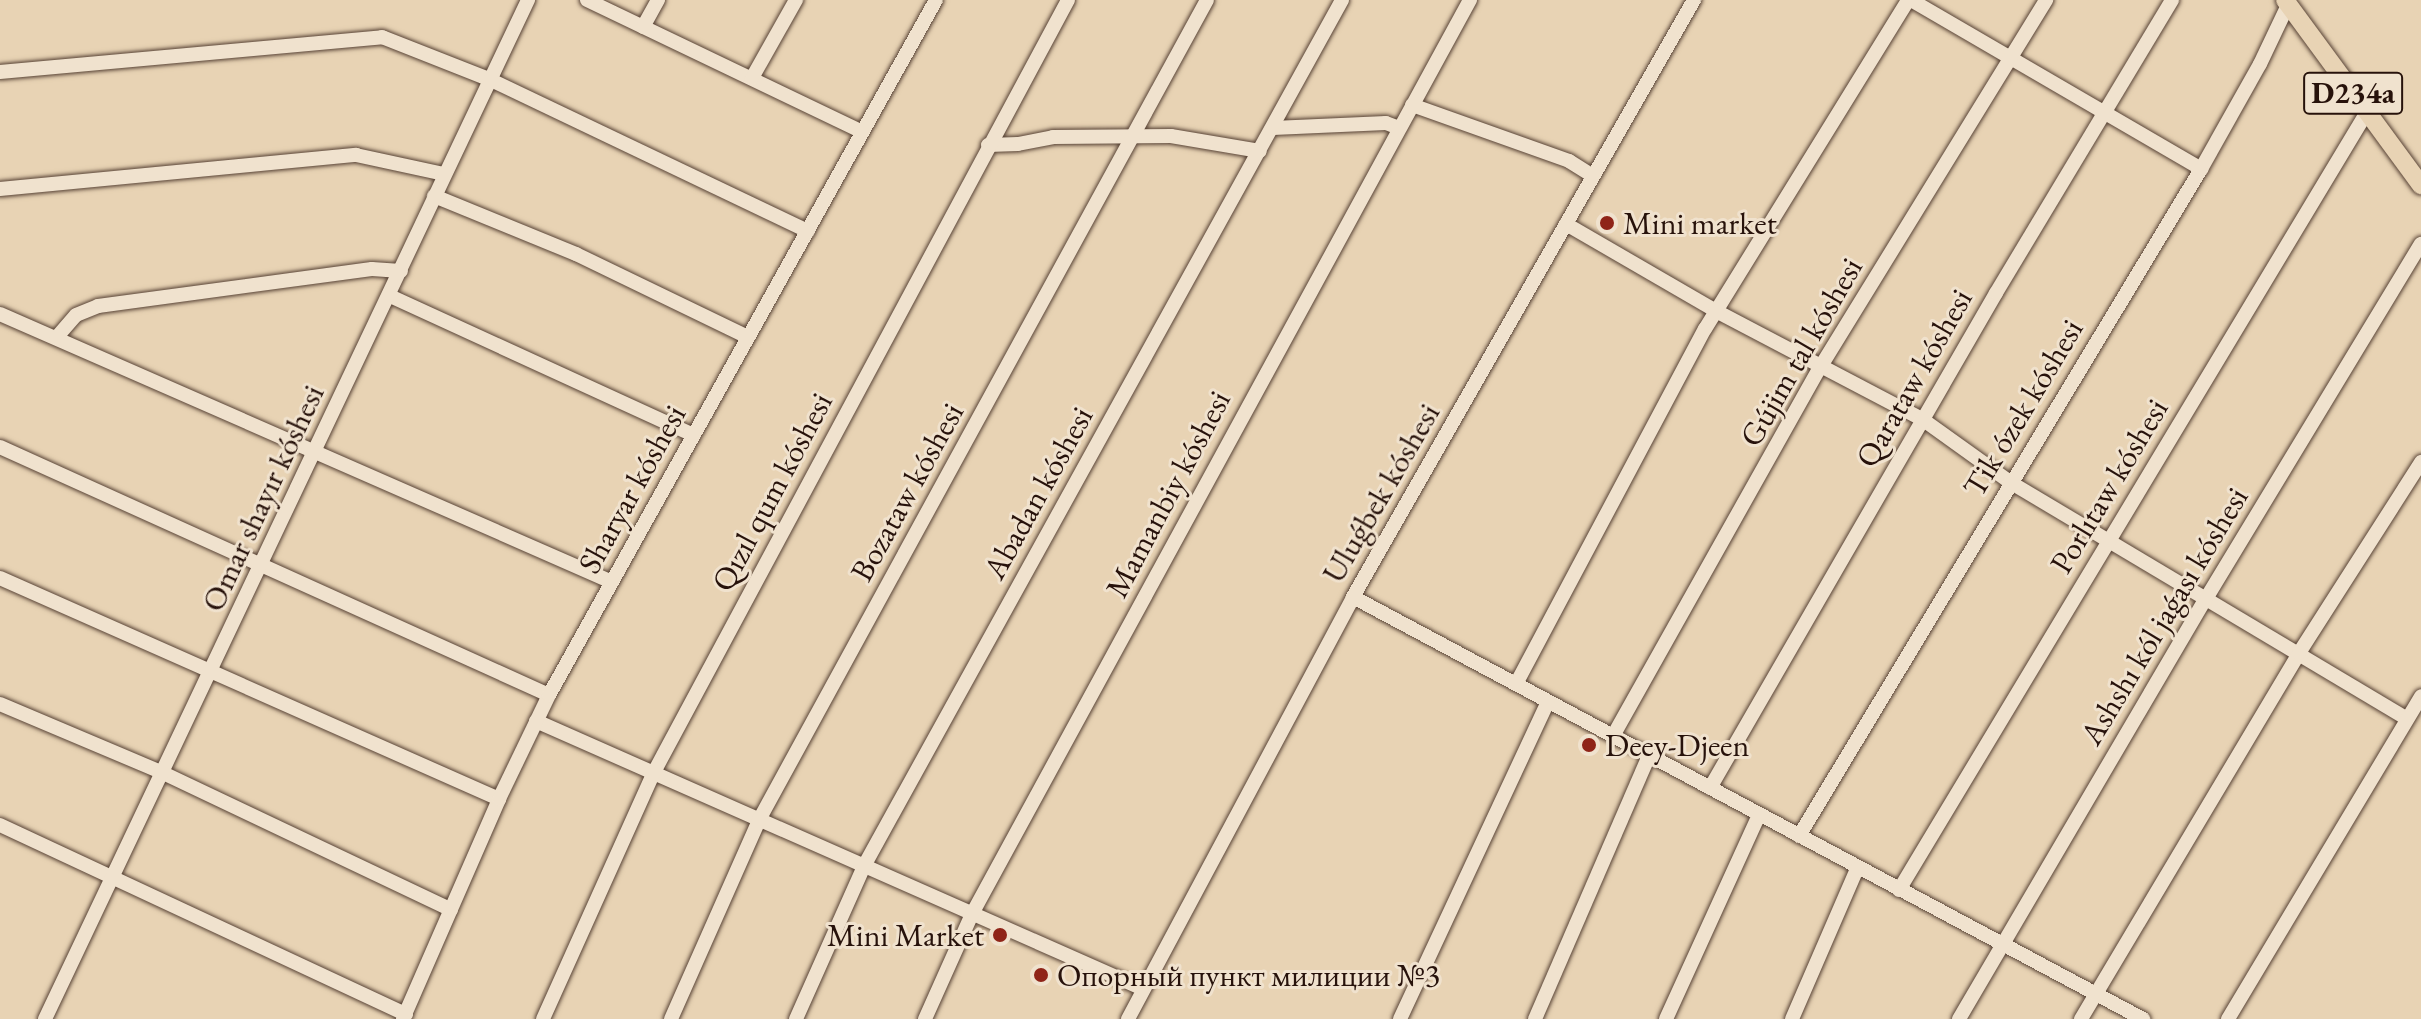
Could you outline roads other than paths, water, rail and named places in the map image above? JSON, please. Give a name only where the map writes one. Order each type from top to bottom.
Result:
[{"type":"main road","name":"D234a","points":[[2286,2],[2421,185]]},
{"type":"street","name":"Omar shayır kóshesi","points":[[45,1019],[528,0]]},
{"type":"street","points":[[587,0],[862,132]]},
{"type":"street","points":[[643,27],[658,0]]},
{"type":"street","points":[[752,78],[796,0]]},
{"type":"street","name":"Sharyar kóshesi","points":[[405,1016],[499,799],[549,695],[936,0]]},
{"type":"street","name":"Qızıl qum kóshesi","points":[[543,1019],[653,774],[1068,0]]},
{"type":"street","name":"Bozataw kóshesi","points":[[671,1019],[759,820],[1207,0]]},
{"type":"street","name":"Abadan kóshesi","points":[[796,1019],[864,866],[1342,0]]},
{"type":"street","name":"Mamanbiy kóshesi","points":[[925,1019],[972,914],[1470,0]]},
{"type":"street","name":"Uluǵbek kóshesi","points":[[1128,1019],[1141,988],[1353,597],[1694,0]]},
{"type":"street","points":[[1516,684],[1716,311],[1909,0],[2201,169]]},
{"type":"street","name":"Gújim tal kóshesi","points":[[1613,736],[1821,366],[2046,0]]},
{"type":"street","name":"Qarataw kóshesi","points":[[1710,788],[1922,419],[2172,0]]},
{"type":"street","name":"Tik ózek kóshesi","points":[[1799,836],[2201,169],[2260,64],[2286,2]]},
{"type":"street","points":[[0,72],[382,37],[491,80],[808,231]]},
{"type":"street","points":[[1412,105],[1569,161],[1593,176]]},
{"type":"street","name":"Porlıtaw kóshesi","points":[[1899,890],[2367,112]]},
{"type":"street","points":[[1273,128],[1386,123],[1399,128]]},
{"type":"street","points":[[988,145],[1018,144],[1053,137],[1171,136],[1260,151]]},
{"type":"street","points":[[0,189],[356,155],[444,174]]},
{"type":"street","points":[[434,196],[589,259],[748,337]]},
{"type":"street","points":[[1566,224],[1716,311],[1922,419],[2010,482],[2407,719]]},
{"type":"street","name":"Ashshı kól jaǵası kóshesi","points":[[1959,1019],[2207,597],[2421,244]]},
{"type":"street","points":[[56,338],[76,315],[98,306],[372,269],[401,271]]},
{"type":"street","points":[[390,296],[694,435]]},
{"type":"street","points":[[0,314],[612,582]]},
{"type":"street","points":[[0,447],[549,695]]},
{"type":"street","points":[[2081,1019],[2299,653],[2421,462]]},
{"type":"street","points":[[0,578],[212,669],[499,799]]},
{"type":"street","points":[[1353,597],[1857,869],[2143,1019]]},
{"type":"street","points":[[2228,1019],[2421,696]]},
{"type":"street","points":[[1400,1019],[1548,702]]},
{"type":"street","points":[[0,704],[161,772],[451,910]]},
{"type":"street","points":[[536,721],[1141,988]]},
{"type":"street","points":[[1535,1019],[1649,756]]},
{"type":"street","points":[[1666,1019],[1759,815]]},
{"type":"street","points":[[0,825],[405,1016]]},
{"type":"street","points":[[1792,1019],[1857,869]]},
{"type":"place","name":"Mini market","points":[[1607,223]]},
{"type":"place","name":"Deey-Djeen","points":[[1589,745]]},
{"type":"place","name":"Mini Market","points":[[1000,935]]},
{"type":"place","name":"Опорный пункт милиции №3","points":[[1041,975]]}]
